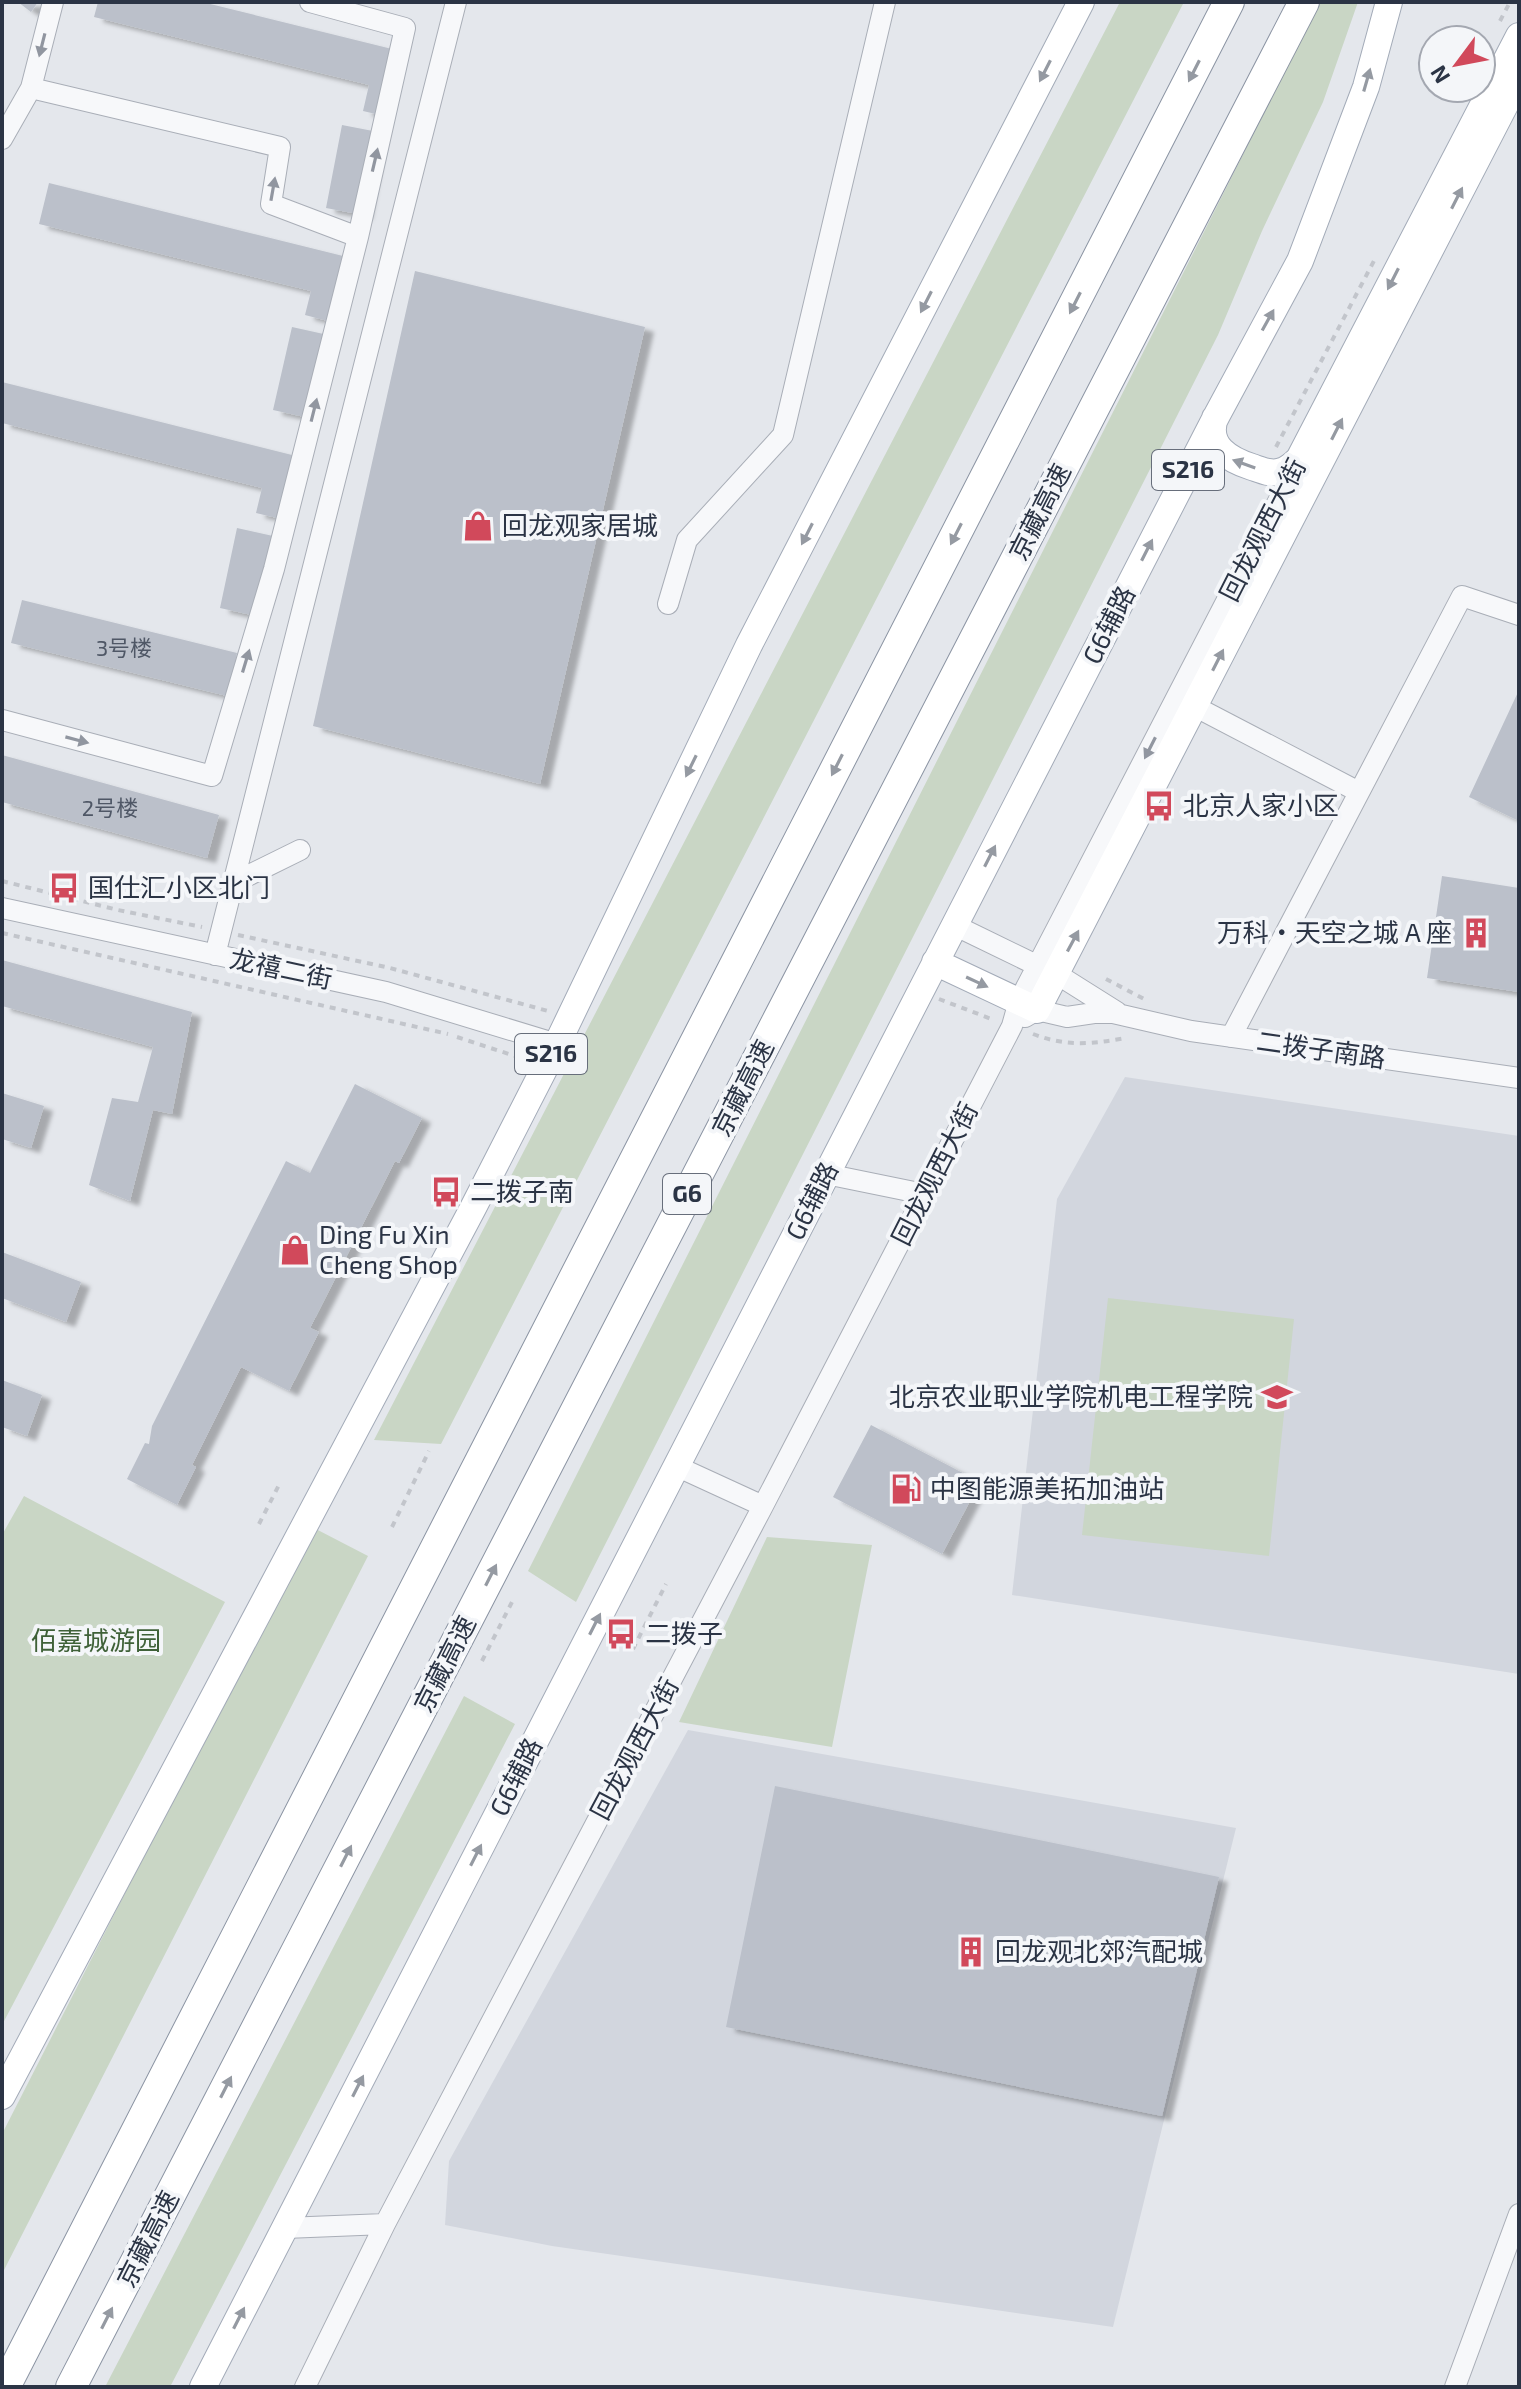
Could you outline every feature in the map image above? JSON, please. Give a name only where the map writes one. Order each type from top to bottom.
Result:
[{"type":"highway","name":"G6","points":[[5,2387],[1229,2]]},
{"type":"highway","name":"京藏高速","points":[[71,2387],[1304,2]]},
{"type":"main road","name":"S216","points":[[2,2096],[473,1208],[557,1044],[749,645],[1081,2]]},
{"type":"main road","name":"G6辅路","points":[[203,2387],[1217,415],[1300,261],[1366,87],[1389,2]]},
{"type":"main road","name":"回龙观西大街","points":[[1302,455],[1519,36]]},
{"type":"main road","name":"回龙观西大街","points":[[1022,1012],[1194,706],[1519,78]]},
{"type":"main road","points":[[1217,415],[1213,426],[1215,441],[1221,451],[1236,462],[1272,473],[1291,467],[1302,455]]},
{"type":"main road","name":"二拨子南路","points":[[935,962],[1022,1012]]},
{"type":"street","points":[[2,139],[31,88],[53,2]]},
{"type":"street","points":[[2,720],[212,776],[274,569],[358,237],[405,28],[310,2]]},
{"type":"street","points":[[215,955],[456,2]]},
{"type":"street","points":[[668,604],[687,540],[783,435],[885,2]]},
{"type":"street","points":[[31,88],[280,147],[271,204],[358,237]]},
{"type":"street","name":"回龙观西大街","points":[[1046,969],[1302,455]]},
{"type":"street","points":[[1231,1037],[1462,596],[1519,615]]},
{"type":"street","points":[[1194,706],[1359,792]]},
{"type":"street","points":[[233,883],[300,850]]},
{"type":"street","name":"龙禧二街","points":[[2,908],[386,992],[557,1044]]},
{"type":"street","name":"二拨子南路","points":[[954,925],[1046,969],[1105,1007],[1125,1015]]},
{"type":"street","name":"回龙观西大街","points":[[305,2387],[385,2224],[1022,1012]]},
{"type":"street","name":"二拨子南路","points":[[1022,1012],[1058,1017],[1104,1012],[1179,1029],[1519,1078]]},
{"type":"street","points":[[826,1174],[924,1194]]},
{"type":"street","points":[[676,1466],[763,1506]]},
{"type":"street","points":[[1455,2387],[1519,2214]]},
{"type":"street","points":[[285,2228],[385,2224]]},
{"type":"path","points":[[2,881],[118,910],[390,968],[550,1012]]},
{"type":"path","points":[[2,933],[448,1034],[526,1060]]},
{"type":"path","points":[[920,991],[980,1014]]},
{"type":"path","points":[[392,1527],[429,1451]]},
{"type":"path","points":[[259,1524],[280,1483]]},
{"type":"path","points":[[633,1649],[666,1584]]},
{"type":"path","points":[[482,1661],[512,1602]]},
{"type":"shaded area","name":"北京农业职业学院机电工程学院","points":[[1125,1077],[1519,1136],[1519,1674],[1012,1595],[1057,1199]]},
{"type":"shaded area","points":[[688,1730],[1236,1828],[1113,2327],[552,2246],[445,2225],[449,2161]]},
{"type":"green space","points":[[1120,2],[1184,2],[441,1444],[374,1440]]},
{"type":"green space","points":[[1320,2],[1358,2],[1323,102],[1262,231],[1218,335],[576,1602],[528,1571]]},
{"type":"green space","points":[[1108,1298],[1294,1319],[1269,1556],[1082,1535]]},
{"type":"green space","name":"佰嘉城游园","points":[[24,1496],[225,1602],[2,2025],[2,1535]]},
{"type":"green space","points":[[312,1527],[368,1556],[2,2274],[2,2134]]},
{"type":"green space","points":[[767,1537],[872,1545],[832,1747],[679,1722]]},
{"type":"green space","points":[[464,1696],[515,1724],[170,2387],[105,2387]]},
{"type":"building","points":[[18,2],[38,2],[31,12]]},
{"type":"building","points":[[98,2],[202,2],[396,50],[380,115],[363,111],[369,85],[94,17]]},
{"type":"building","points":[[342,125],[378,132],[363,215],[326,208]]},
{"type":"building","points":[[49,183],[343,256],[328,321],[305,315],[311,291],[39,224]]},
{"type":"building","name":"回龙观家居城","points":[[415,271],[645,327],[540,784],[313,726]]},
{"type":"building","points":[[292,327],[328,335],[309,418],[273,410]]},
{"type":"building","points":[[2,382],[292,455],[277,518],[256,513],[262,488],[2,423]]},
{"type":"building","points":[[237,528],[273,536],[256,616],[220,608]]},
{"type":"building","points":[[22,600],[237,653],[227,696],[11,643]]},
{"type":"building","points":[[1519,690],[1519,821],[1469,797]]},
{"type":"building","points":[[2,755],[219,815],[207,858],[2,802]]},
{"type":"building","name":"万科・天空之城 A 座","points":[[1442,876],[1519,888],[1519,992],[1427,978]]},
{"type":"building","points":[[2,960],[192,1012],[172,1114],[153,1110],[130,1201],[89,1185],[112,1098],[138,1102],[153,1047],[2,1006]]},
{"type":"building","name":"Ding Fu Xin Cheng Shop","points":[[355,1084],[422,1118],[399,1163],[395,1161],[310,1328],[319,1332],[289,1391],[241,1367],[192,1465],[196,1467],[177,1505],[127,1479],[145,1443],[149,1444],[152,1426],[286,1161],[310,1173]]},
{"type":"building","points":[[2,1093],[44,1106],[31,1148],[2,1139]]},
{"type":"building","points":[[2,1252],[81,1282],[66,1322],[2,1298]]},
{"type":"building","points":[[2,1380],[42,1395],[27,1436],[2,1427]]},
{"type":"building","name":"中图能源美拓加油站","points":[[871,1425],[980,1482],[942,1554],[833,1497]]},
{"type":"building","name":"回龙观北郊汽配城","points":[[775,1786],[1219,1877],[1162,2116],[726,2027]]},
{"type":"place","name":"回龙观家居城","points":[[478,526]]},
{"type":"place","name":"北京人家小区","points":[[1159,806]]},
{"type":"place","name":"国仕汇小区北门","points":[[64,888]]},
{"type":"place","name":"万科・天空之城 A 座","points":[[1476,933]]},
{"type":"place","name":"二拨子南","points":[[446,1192]]},
{"type":"place","name":"Ding Fu Xin Cheng Shop","points":[[295,1250]]},
{"type":"place","name":"北京农业职业学院机电工程学院","points":[[1277,1397]]},
{"type":"place","name":"中图能源美拓加油站","points":[[906,1489]]},
{"type":"place","name":"二拨子","points":[[621,1634]]},
{"type":"place","name":"回龙观北郊汽配城","points":[[971,1952]]}]
